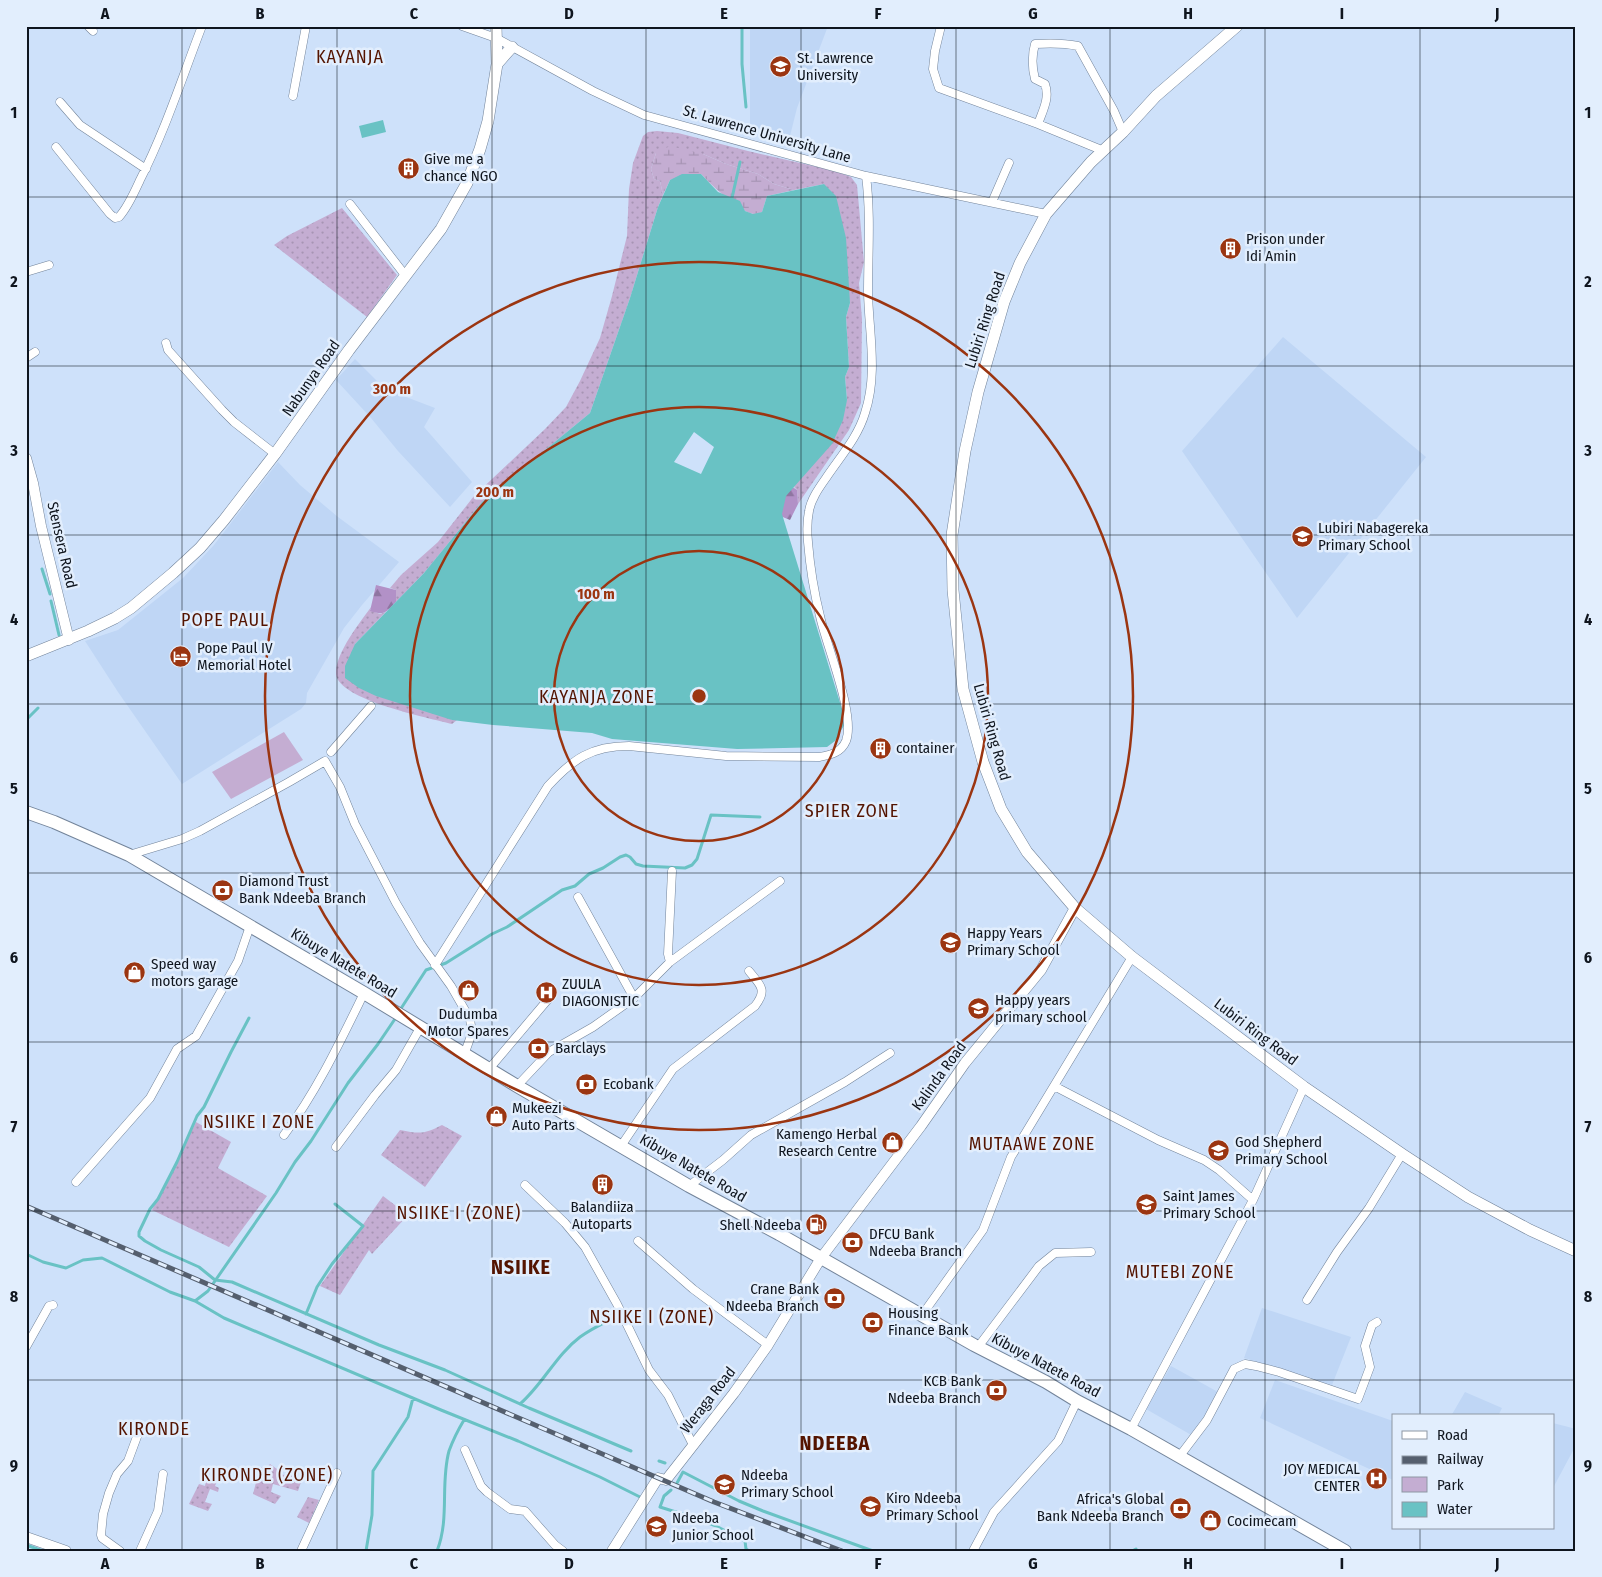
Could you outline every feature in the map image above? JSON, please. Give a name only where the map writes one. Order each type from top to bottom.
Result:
[{"type":"main road","name":"Lubiri Ring Road","points":[[1238,26],[1156,96],[1123,132],[1091,162],[1046,214],[1020,263],[1004,302],[978,392],[965,451],[952,535],[953,590],[963,689],[983,762],[1001,809],[1027,852],[1075,908],[1132,957],[1304,1087],[1402,1154],[1468,1197],[1530,1230],[1576,1251]]},
{"type":"main road","name":"Nabunya Road","points":[[26,656],[69,640],[124,613],[200,548],[275,454],[349,350],[441,229],[467,183],[488,121],[497,64],[496,32]]},
{"type":"main road","points":[[497,64],[512,47]]},
{"type":"main road","name":"Kibuye Natete Road","points":[[26,812],[130,855],[517,1086],[689,1186],[978,1347],[1046,1382],[1076,1401],[1131,1429],[1345,1551]]},
{"type":"street","points":[[56,147],[110,214],[115,218],[119,217],[146,169],[163,132],[202,26]]},
{"type":"street","points":[[293,96],[306,26]]},
{"type":"street","name":"St. Lawrence University Lane","points":[[462,26],[496,32],[512,47],[592,91],[644,115],[866,176],[1046,214]]},
{"type":"street","points":[[941,26],[933,69],[939,88],[1104,150]]},
{"type":"street","points":[[1038,124],[1048,91],[1046,84],[1035,79],[1033,75],[1032,53],[1035,44],[1069,44],[1078,46],[1114,111],[1123,132]]},
{"type":"street","points":[[60,102],[80,125],[146,169]]},
{"type":"street","points":[[992,202],[1009,163]]},
{"type":"street","points":[[435,965],[548,786],[579,757],[595,750],[621,746],[726,756],[819,757],[832,754],[841,749],[847,740],[847,708],[820,618],[812,583],[808,526],[809,510],[816,493],[853,438],[865,415],[869,396],[872,367],[868,293],[870,263],[866,176]]},
{"type":"street","points":[[350,204],[405,275]]},
{"type":"street","points":[[26,272],[49,265]]},
{"type":"street","points":[[166,344],[168,350],[222,410],[234,422],[275,454]]},
{"type":"street","points":[[26,358],[35,352]]},
{"type":"street","name":"Stensera Road","points":[[26,458],[34,483],[41,526],[69,640]]},
{"type":"street","points":[[331,752],[371,706]]},
{"type":"street","points":[[130,855],[182,839],[290,782],[325,760],[340,786],[355,824],[377,870],[408,925],[451,986],[470,1018],[472,1033],[464,1054]]},
{"type":"street","points":[[670,962],[668,954],[672,871]]},
{"type":"street","points":[[517,1086],[549,1052],[593,1027],[634,998],[670,962],[780,881]]},
{"type":"street","points":[[578,897],[634,998]]},
{"type":"street","name":"Kalinda Road","points":[[821,1258],[921,1126],[965,1064],[1041,970],[1075,908]]},
{"type":"street","points":[[76,1182],[150,1098],[177,1049],[196,1036],[238,962],[250,926]]},
{"type":"street","points":[[922,1315],[983,1230],[1011,1157],[1132,957]]},
{"type":"street","points":[[621,1146],[673,1069],[755,1006],[761,998],[763,994],[762,989],[748,971]]},
{"type":"street","points":[[284,1135],[331,1062],[364,993]]},
{"type":"street","points":[[489,1069],[550,997]]},
{"type":"street","points":[[336,1147],[396,1070],[420,1028]]},
{"type":"street","points":[[689,1186],[723,1160],[751,1135],[845,1082],[890,1053]]},
{"type":"street","points":[[1054,1086],[1158,1140],[1204,1160],[1219,1170],[1253,1200]]},
{"type":"street","points":[[1131,1429],[1253,1200],[1304,1087]]},
{"type":"street","points":[[1307,1300],[1337,1252],[1369,1208],[1402,1154]]},
{"type":"street","points":[[525,1186],[565,1223],[585,1247],[617,1304],[650,1370],[668,1395],[693,1445]]},
{"type":"street","points":[[638,1241],[693,1289],[768,1345]]},
{"type":"street","points":[[978,1347],[1039,1266],[1052,1255],[1092,1252]]},
{"type":"street","name":"Weraga Road","points":[[612,1551],[658,1478],[666,1480],[734,1393],[768,1345],[821,1258]]},
{"type":"street","points":[[26,1347],[49,1306],[53,1305]]},
{"type":"street","points":[[1179,1458],[1207,1420],[1234,1369],[1238,1366],[1245,1364],[1279,1372],[1358,1399],[1370,1367],[1365,1346],[1372,1325],[1377,1322]]},
{"type":"street","points":[[973,1551],[994,1512],[1058,1441],[1076,1401]]},
{"type":"street","points":[[120,1551],[102,1538],[103,1514],[109,1492],[117,1474],[128,1461],[138,1434]]},
{"type":"street","points":[[465,1450],[481,1486],[510,1508],[525,1511],[555,1545],[563,1551]]},
{"type":"street","points":[[301,1551],[337,1473]]},
{"type":"street","points":[[140,1551],[158,1511],[163,1474]]},
{"type":"street","points":[[26,1537],[66,1551]]},
{"type":"shaded area","name":"St. Lawrence University","points":[[750,26],[828,26],[797,108],[789,140],[750,126]]},
{"type":"shaded area","name":"Lubiri Nabagereka Primary School","points":[[1283,337],[1426,457],[1297,618],[1182,451]]},
{"type":"shaded area","points":[[355,359],[385,389],[435,408],[424,427],[472,482],[450,507],[336,380]]},
{"type":"shaded area","points":[[278,462],[300,485],[338,517],[399,562],[344,628],[307,693],[306,703],[301,709],[182,784],[85,641],[118,630],[183,578],[214,545]]},
{"type":"shaded area","points":[[1262,1308],[1351,1337],[1332,1385],[1244,1358]]},
{"type":"shaded area","points":[[1171,1366],[1218,1392],[1193,1436],[1146,1409]]},
{"type":"shaded area","points":[[1275,1380],[1392,1421],[1392,1480],[1260,1418]]},
{"type":"shaded area","points":[[1465,1392],[1502,1408],[1499,1414],[1452,1414]]},
{"type":"shaded area","points":[[1554,1423],[1576,1429],[1576,1445],[1554,1486]]},
{"type":"green space","points":[[648,132],[678,133],[835,171],[851,177],[857,185],[864,262],[859,283],[862,319],[861,403],[849,430],[798,504],[797,490],[794,487],[847,400],[845,377],[849,367],[846,317],[850,303],[824,184],[794,190],[774,184],[758,174],[726,164],[703,154],[656,153],[651,169],[654,179],[660,181],[663,195],[590,413],[482,502],[424,573],[396,602],[396,590],[390,588],[401,575],[438,542],[474,496],[566,407],[600,338],[612,296],[627,236],[629,189],[633,163],[643,136]]},
{"type":"green space","points":[[670,146],[703,154],[726,164],[758,174],[774,184],[794,190],[767,196],[762,212],[757,214],[748,212],[734,204],[701,174],[670,180],[663,195],[660,181],[654,179],[651,169],[656,153]]},
{"type":"green space","points":[[342,208],[397,275],[367,317],[274,245],[287,236]]},
{"type":"green space","points":[[788,484],[797,490],[798,504],[790,520],[773,513]]},
{"type":"green space","points":[[376,585],[396,590],[396,602],[387,611],[382,613],[370,611]]},
{"type":"green space","points":[[372,606],[370,610],[380,614],[386,612],[355,644],[452,720],[457,720],[452,724],[368,700],[352,692],[341,683],[336,674],[340,657],[349,639]]},
{"type":"green space","points":[[284,732],[303,760],[231,799],[212,772]]},
{"type":"green space","points":[[196,1122],[231,1142],[218,1168],[267,1196],[229,1247],[152,1210]]},
{"type":"green space","points":[[442,1125],[462,1136],[425,1187],[381,1155],[400,1130],[422,1132]]},
{"type":"green space","points":[[383,1196],[408,1215],[372,1254],[369,1250],[340,1295],[320,1286]]},
{"type":"green space","points":[[270,1464],[277,1469],[278,1473],[284,1475],[291,1472],[301,1482],[298,1491],[273,1484],[271,1492],[281,1496],[275,1504],[253,1494],[260,1467],[266,1469]]},
{"type":"green space","points":[[207,1476],[217,1481],[215,1486],[219,1488],[218,1492],[210,1489],[205,1502],[212,1504],[208,1511],[189,1504],[199,1484],[205,1486]]},
{"type":"green space","points":[[308,1497],[319,1500],[309,1523],[297,1517]]},
{"type":"water","points":[[383,120],[386,132],[362,138],[359,126]]},
{"type":"water","points":[[682,174],[701,174],[718,192],[740,201],[745,211],[753,214],[762,212],[767,196],[824,184],[836,196],[846,238],[850,303],[846,317],[849,367],[845,377],[847,400],[843,420],[832,444],[786,496],[782,514],[846,722],[835,741],[827,747],[737,749],[612,739],[592,733],[452,720],[376,696],[359,688],[345,678],[345,666],[355,644],[424,573],[482,502],[590,413],[630,298],[658,207],[670,180]],"holes":[[[694,432],[714,447],[701,474],[674,462]]]},
{"type":"waterway","points":[[742,26],[742,64],[746,107]]},
{"type":"waterway","points":[[732,198],[740,162]]},
{"type":"waterway","points":[[42,569],[50,594]]},
{"type":"waterway","points":[[51,601],[59,635]]},
{"type":"waterway","points":[[26,720],[38,708]]},
{"type":"waterway","points":[[400,1010],[426,970],[446,963],[492,934],[507,927],[562,890],[575,886],[589,874],[620,857],[626,855],[636,864],[643,866],[685,868],[692,865],[697,859],[711,815],[760,817]]},
{"type":"waterway","points":[[195,1301],[208,1291],[276,1193],[348,1083],[397,1016]]},
{"type":"waterway","points":[[249,1018],[204,1107],[197,1116],[158,1199],[150,1209],[139,1232],[139,1236],[161,1250],[199,1267],[215,1280],[232,1282],[379,1345],[445,1370],[631,1451]]},
{"type":"waterway","points":[[306,1314],[317,1287],[332,1264],[363,1226],[335,1204]]},
{"type":"waterway","points":[[26,1254],[43,1262],[66,1268],[83,1260],[102,1258],[170,1292],[195,1301],[224,1318],[518,1441],[640,1497]]},
{"type":"waterway","points":[[520,1404],[536,1388],[571,1344],[621,1314]]},
{"type":"waterway","points":[[366,1551],[372,1515],[373,1471],[408,1417],[413,1398]]},
{"type":"waterway","points":[[437,1551],[443,1526],[446,1463],[449,1451],[464,1420]]},
{"type":"waterway","points":[[659,1461],[665,1463]]},
{"type":"waterway","points":[[677,1483],[683,1472],[739,1501],[763,1511],[873,1551]]},
{"type":"waterway","points":[[671,1490],[664,1496],[660,1507],[716,1526],[745,1541],[746,1549],[749,1551]]},
{"type":"waterway","points":[[29,1546],[43,1551]]},
{"type":"waterway","points":[[1132,1551],[1136,1549]]},
{"type":"railway","points":[[26,1206],[714,1502],[842,1551]]},
{"type":"place","name":"St. Lawrence University","points":[[781,67]]},
{"type":"place","name":"Give me a chance NGO","points":[[408,168]]},
{"type":"place","name":"Prison under Idi Amin","points":[[1230,248]]},
{"type":"place","name":"Lubiri Nabagereka Primary School","points":[[1302,537]]},
{"type":"place","name":"Pope Paul IV Memorial Hotel","points":[[181,657]]},
{"type":"place","name":"container","points":[[880,748]]},
{"type":"place","name":"Diamond Trust Bank Ndeeba Branch","points":[[223,890]]},
{"type":"place","name":"Happy Years Primary School","points":[[951,942]]},
{"type":"place","name":"Speed way motors garage","points":[[135,973]]},
{"type":"place","name":"Dudumba Motor Spares","points":[[468,991]]},
{"type":"place","name":"ZUULA DIAGONISTIC","points":[[546,993]]},
{"type":"place","name":"Happy years primary school","points":[[979,1009]]},
{"type":"place","name":"Barclays","points":[[539,1048]]},
{"type":"place","name":"Ecobank","points":[[587,1084]]},
{"type":"place","name":"Mukeezi Auto Parts","points":[[496,1117]]},
{"type":"place","name":"Kamengo Herbal Research Centre","points":[[893,1143]]},
{"type":"place","name":"God Shepherd Primary School","points":[[1219,1151]]},
{"type":"place","name":"Balandiiza Autoparts","points":[[602,1184]]},
{"type":"place","name":"Saint James Primary School","points":[[1147,1205]]},
{"type":"place","name":"Shell Ndeeba","points":[[817,1225]]},
{"type":"place","name":"DFCU Bank Ndeeba Branch","points":[[853,1243]]},
{"type":"place","name":"Crane Bank Ndeeba Branch","points":[[835,1298]]},
{"type":"place","name":"Housing Finance Bank","points":[[872,1322]]},
{"type":"place","name":"KCB Bank Ndeeba Branch","points":[[997,1390]]},
{"type":"place","name":"JOY MEDICAL CENTER","points":[[1376,1478]]},
{"type":"place","name":"Ndeeba Primary School","points":[[725,1484]]},
{"type":"place","name":"Kiro Ndeeba Primary School","points":[[870,1507]]},
{"type":"place","name":"Africa's Global Bank Ndeeba Branch","points":[[1180,1508]]},
{"type":"place","name":"Cocimecam","points":[[1211,1521]]},
{"type":"place","name":"Ndeeba Junior School","points":[[656,1527]]},
{"type":"district","name":"KAYANJA","points":[[350,57]]},
{"type":"district","name":"POPE PAUL","points":[[225,620]]},
{"type":"district","name":"KAYANJA ZONE","points":[[597,697]]},
{"type":"district","name":"SPIER ZONE","points":[[852,811]]},
{"type":"district","name":"NSIIKE I ZONE","points":[[259,1122]]},
{"type":"district","name":"MUTAAWE ZONE","points":[[1032,1144]]},
{"type":"district","name":"NSIIKE I (ZONE)","points":[[459,1213]]},
{"type":"district","name":"NSIIKE","points":[[521,1267]]},
{"type":"district","name":"MUTEBI ZONE","points":[[1180,1272]]},
{"type":"district","name":"NSIIKE I (ZONE)","points":[[652,1317]]},
{"type":"district","name":"KIRONDE","points":[[154,1429]]},
{"type":"district","name":"NDEEBA","points":[[835,1443]]},
{"type":"district","name":"KIRONDE (ZONE)","points":[[267,1475]]}]
